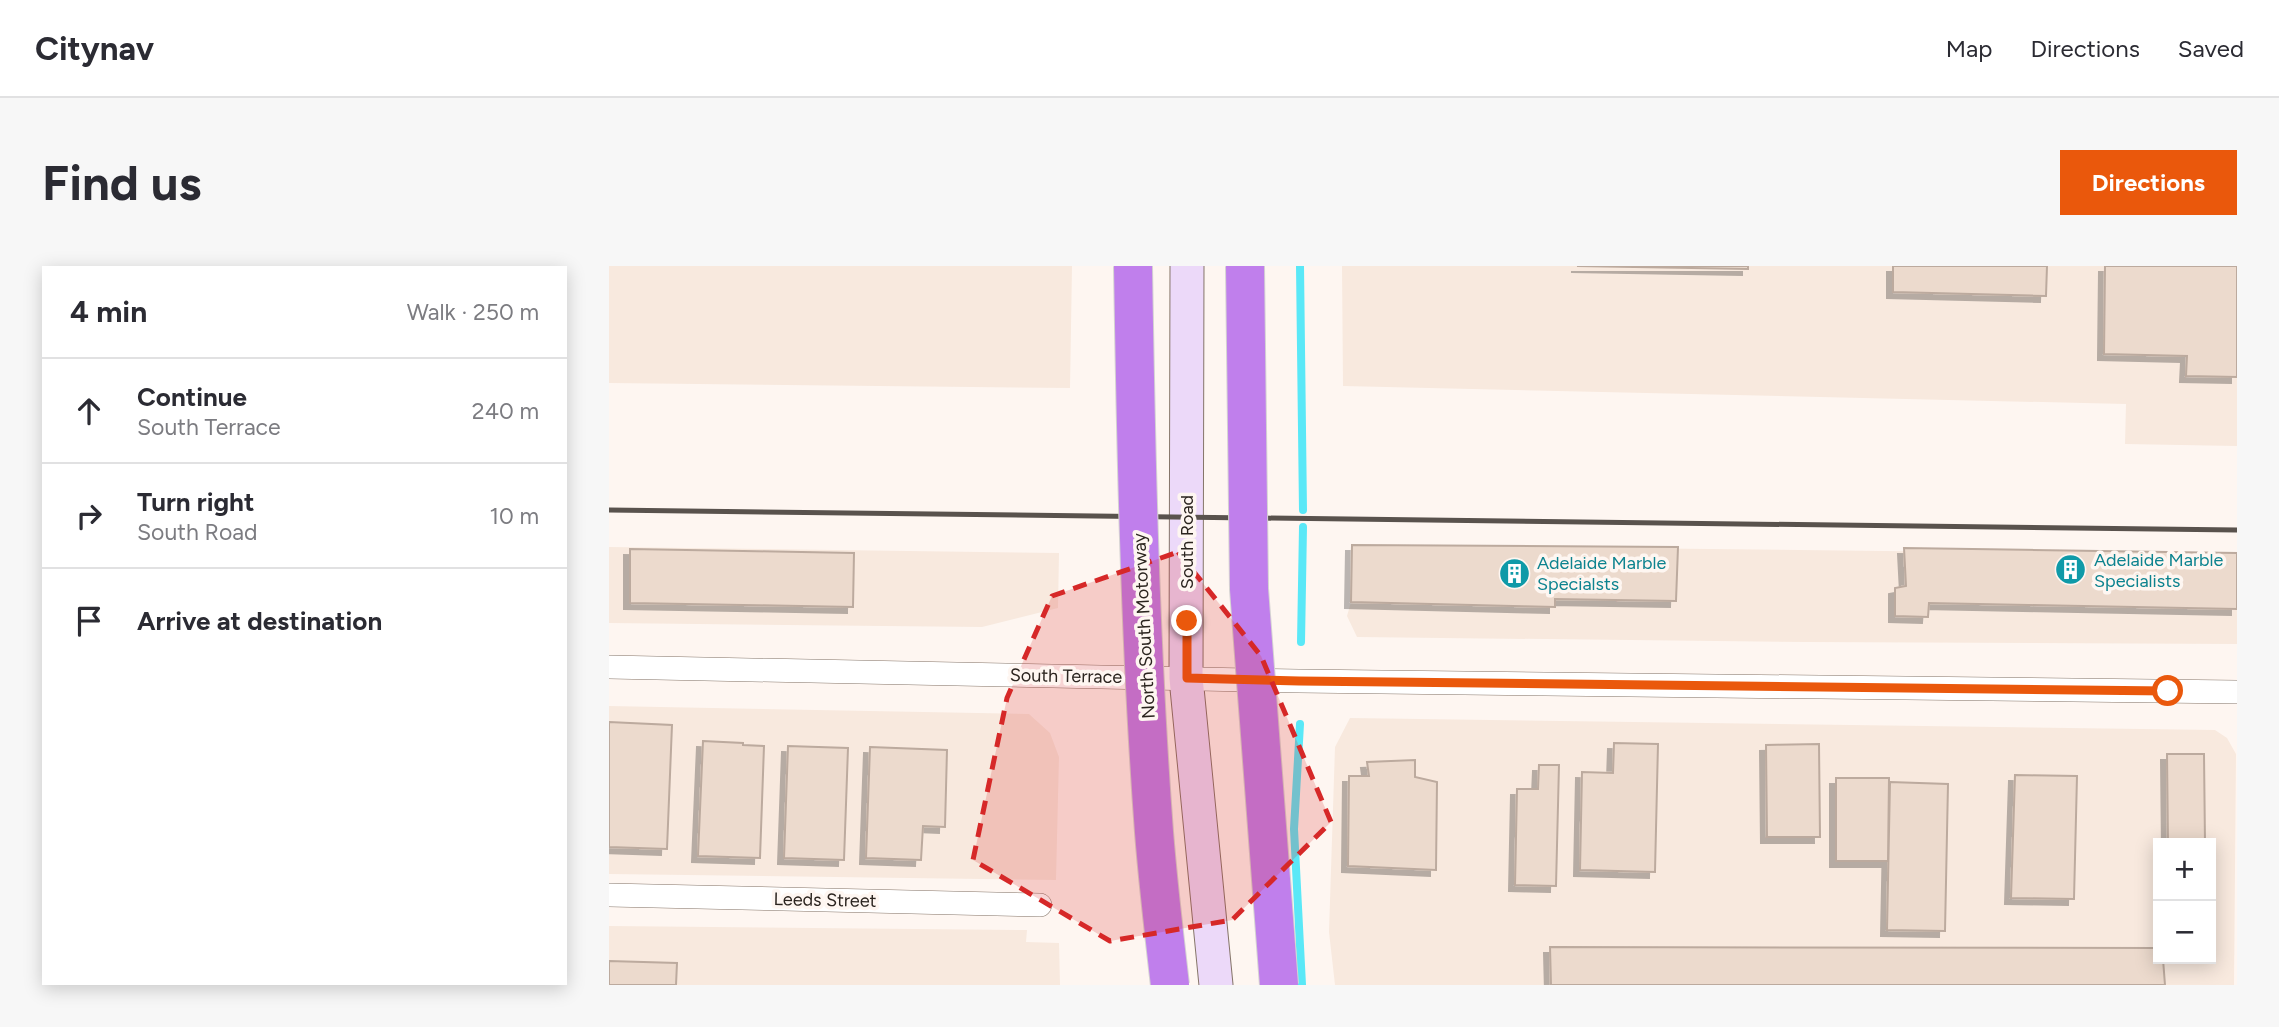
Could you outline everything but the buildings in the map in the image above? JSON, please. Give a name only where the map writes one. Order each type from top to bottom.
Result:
[{"type":"highway","name":"North South Motorway","points":[[1133,266],[1143,632],[1154,833],[1170,985]]},
{"type":"highway","points":[[1245,266],[1249,589],[1279,985]]},
{"type":"main road","name":"South Road","points":[[1187,266],[1187,678],[1216,985]]},
{"type":"street","name":"South Terrace","points":[[609,667],[1299,681],[2237,692]]},
{"type":"street","name":"Leeds Street","points":[[609,895],[1040,905]]},
{"type":"highlighted area","points":[[1178,552],[1261,656],[1331,822],[1232,920],[1110,941],[973,860],[1007,698],[1052,596]]},
{"type":"shaded area","points":[[609,266],[1072,266],[1070,388],[609,383]]},
{"type":"shaded area","points":[[1342,266],[2237,266],[2237,446],[2125,444],[2126,404],[1343,386]]},
{"type":"shaded area","points":[[1352,545],[2237,555],[2237,644],[1357,637],[1347,616],[1351,602]]},
{"type":"shaded area","points":[[609,547],[1059,553],[1058,608],[982,627],[609,623]]},
{"type":"shaded area","points":[[609,706],[1029,714],[1050,733],[1059,757],[1056,880],[609,874]]},
{"type":"shaded area","points":[[1350,718],[2215,730],[2227,738],[2236,754],[2234,985],[1335,985],[1329,932],[1335,747]]},
{"type":"shaded area","points":[[609,926],[1027,930],[1026,942],[1059,943],[1060,985],[609,985]]},
{"type":"waterway","points":[[1300,266],[1303,510]]},
{"type":"waterway","points":[[1301,642],[1303,527]]},
{"type":"waterway","points":[[1300,724],[1294,829],[1302,985]]},
{"type":"railway","points":[[609,510],[2237,530]]},
{"type":"place","name":"Adelaide Marble Specialists","points":[[2071,570]]},
{"type":"place","name":"Adelaide Marble Specialsts","points":[[1514,573]]},
{"type":"route","points":[[1187,621],[1187,678],[2168,691]]}]
